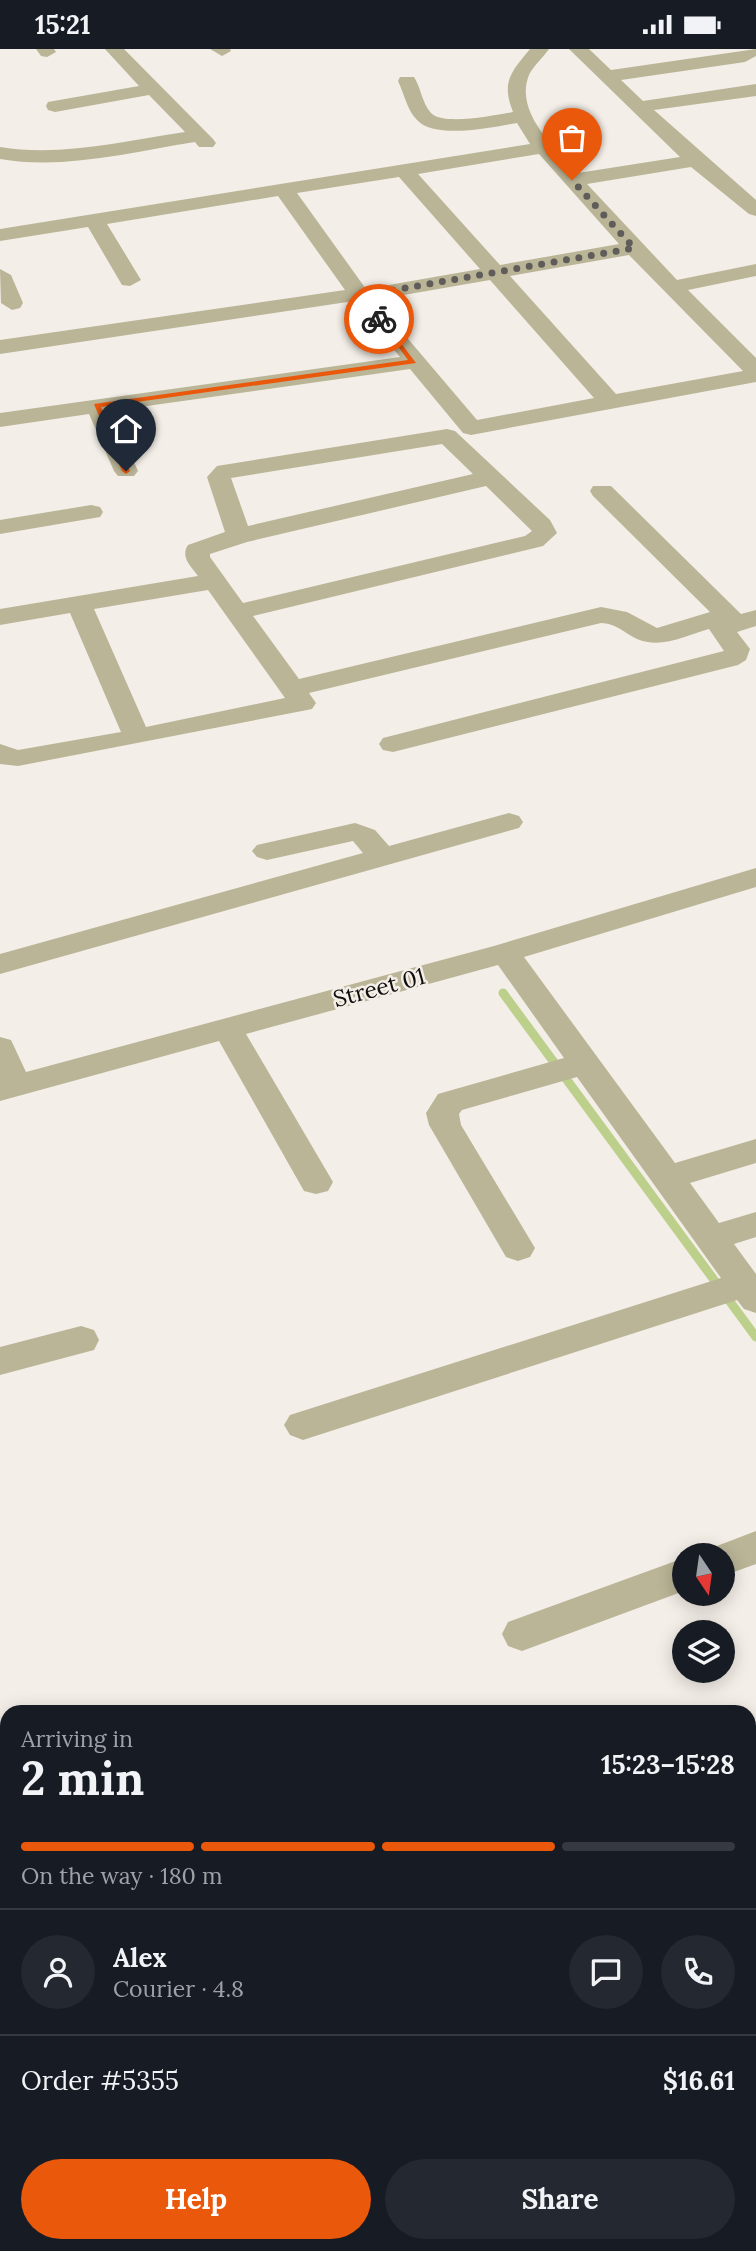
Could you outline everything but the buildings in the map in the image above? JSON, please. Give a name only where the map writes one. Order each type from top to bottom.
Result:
[{"type":"street","points":[[0,153],[24,157],[79,154],[170,140],[202,140],[114,49]]},
{"type":"street","points":[[540,49],[521,72],[515,93],[523,116],[541,148],[634,248],[753,366]]},
{"type":"street","points":[[578,49],[695,160],[756,210]]},
{"type":"street","points":[[606,76],[736,59],[752,49]]},
{"type":"street","points":[[407,81],[425,117],[435,124],[450,125],[523,116]]},
{"type":"street","points":[[55,106],[153,89]]},
{"type":"street","points":[[638,107],[756,90]]},
{"type":"street","points":[[125,94],[170,140]]},
{"type":"street","points":[[90,100],[129,146]]},
{"type":"street","points":[[0,234],[541,148]]},
{"type":"street","points":[[572,180],[695,160]]},
{"type":"street","points":[[404,170],[610,402]]},
{"type":"street","points":[[284,190],[360,295],[413,362],[471,428],[610,402],[753,366]]},
{"type":"street","points":[[94,219],[130,280]]},
{"type":"street","points":[[0,347],[360,295],[634,248]]},
{"type":"street","points":[[673,287],[756,270]]},
{"type":"street","points":[[0,275],[12,303]]},
{"type":"street","points":[[0,420],[413,362]]},
{"type":"street","points":[[97,405],[126,471]]},
{"type":"street","points":[[237,612],[534,541],[545,533],[541,525],[488,478],[447,436],[225,471],[219,477],[239,536]]},
{"type":"street","points":[[0,752],[7,757],[18,758],[302,703],[197,557],[197,550],[239,536],[488,478]]},
{"type":"street","points":[[393,744],[729,659],[737,654],[734,622],[602,491]]},
{"type":"street","points":[[0,527],[91,512]]},
{"type":"street","points":[[0,617],[216,581]]},
{"type":"street","points":[[79,604],[137,737]]},
{"type":"street","points":[[292,689],[601,615],[618,615],[650,636],[734,622]]},
{"type":"street","points":[[0,964],[509,822]]},
{"type":"street","points":[[267,851],[355,832],[365,836],[381,856]]},
{"type":"street","name":"Street 01","points":[[8,1088],[505,953],[756,877]]},
{"type":"street","points":[[303,1425],[734,1293],[714,1238],[669,1177],[568,1068],[505,953]]},
{"type":"street","points":[[228,1028],[316,1182]]},
{"type":"street","points":[[0,1048],[8,1088]]},
{"type":"street","points":[[518,1248],[445,1125],[442,1113],[450,1102],[568,1068]]},
{"type":"street","points":[[669,1177],[756,1151]]},
{"type":"street","points":[[714,1238],[756,1224]]},
{"type":"street","points":[[0,1361],[81,1340]]},
{"type":"street","points":[[735,1555],[756,1547]]},
{"type":"street","points":[[523,1634],[672,1578]]},
{"type":"waterway","points":[[503,993],[756,1337]]},
{"type":"way so far","points":[[379,319],[360,296],[634,248],[572,180]]},
{"type":"route","points":[[126,471],[97,405],[413,362],[379,319]]}]
